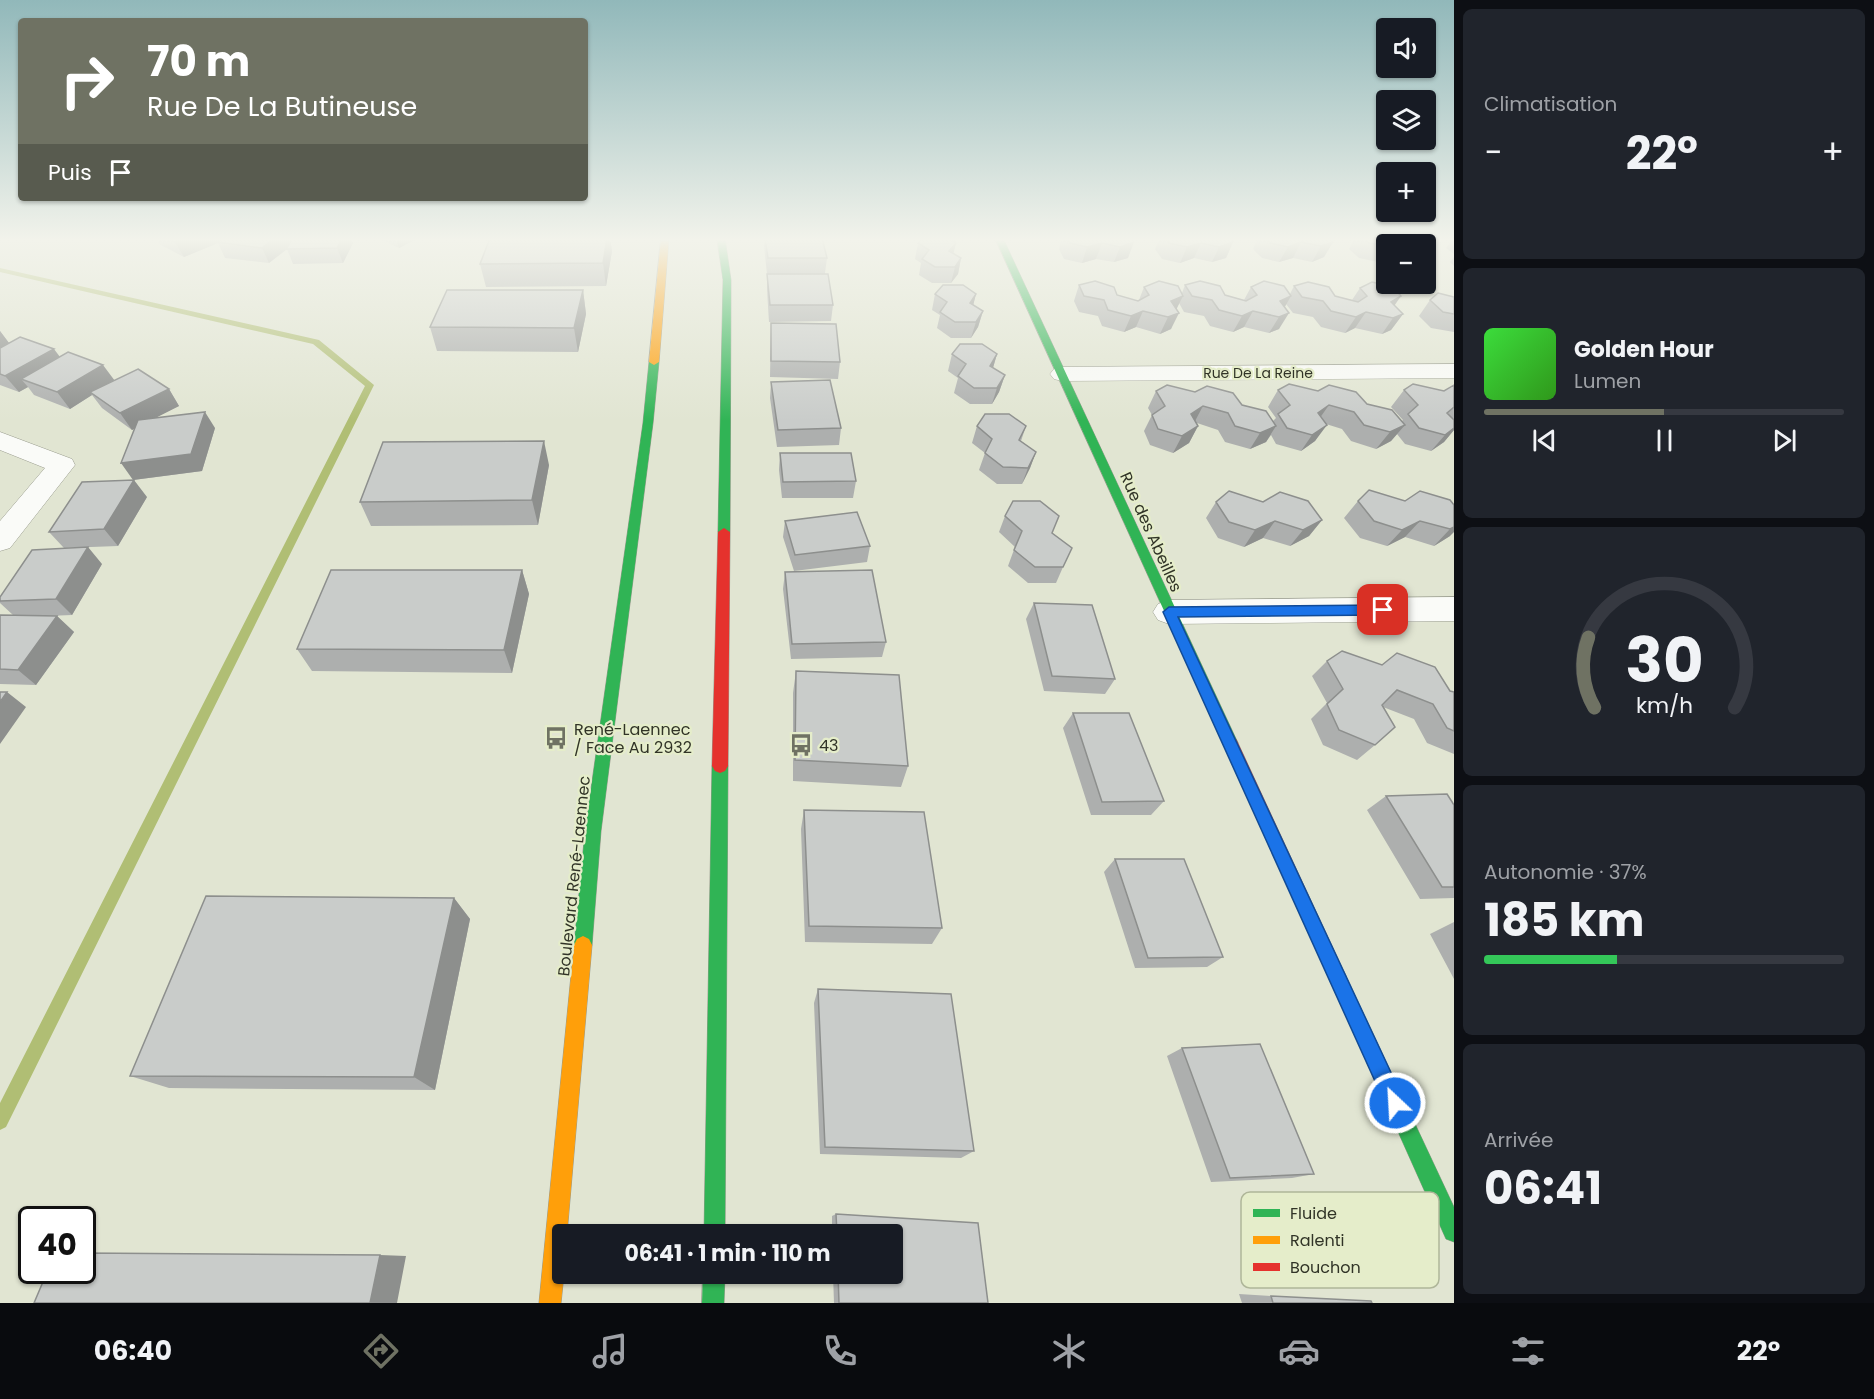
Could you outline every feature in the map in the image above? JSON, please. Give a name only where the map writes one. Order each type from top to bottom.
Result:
[{"type":"street","name":"Boulevard René-Laennec","points":[[550,1303],[593,831],[648,423],[659,299]]},
{"type":"street","points":[[714,1224],[727,299]]},
{"type":"street","name":"Rue des Abeilles","points":[[1027,299],[1436,1192]]},
{"type":"street","name":"Rue De La Reine","points":[[1062,374],[1454,371]]},
{"type":"street","points":[[0,440],[62,465],[0,541]]},
{"type":"street","points":[[1169,612],[1454,609]]},
{"type":"street","name":"Rue des Abeilles","points":[[1439,1198],[1454,1231]]},
{"type":"street","points":[[713,1303],[714,1284]]},
{"type":"building","points":[[443,299],[581,299],[574,328],[430,327]]},
{"type":"building","points":[[769,299],[832,299],[833,305],[770,305]]},
{"type":"building","points":[[942,299],[973,299],[970,303],[983,311],[976,322],[955,322],[940,312],[947,302]]},
{"type":"building","points":[[1098,299],[1138,301],[1142,299],[1176,299],[1171,301],[1179,313],[1168,317],[1143,311],[1131,316],[1108,310],[1104,300]]},
{"type":"building","points":[[1206,299],[1246,301],[1250,299],[1285,299],[1280,301],[1289,313],[1279,317],[1253,311],[1242,316],[1219,310],[1212,300]]},
{"type":"building","points":[[1311,299],[1346,299],[1358,302],[1363,299],[1396,299],[1391,302],[1403,314],[1393,318],[1366,312],[1356,317],[1331,311],[1323,301]]},
{"type":"building","points":[[1454,299],[1454,314],[1443,312],[1430,300]]},
{"type":"building","points":[[771,323],[836,324],[840,362],[771,361]]},
{"type":"building","points":[[20,337],[54,349],[5,376],[0,374],[0,348]]},
{"type":"building","points":[[960,344],[982,344],[997,354],[990,366],[1005,375],[997,388],[974,388],[958,376],[966,364],[952,354]]},
{"type":"building","points":[[68,352],[103,365],[57,392],[21,379]]},
{"type":"building","points":[[138,369],[169,389],[120,413],[90,392]]},
{"type":"building","points":[[830,380],[841,428],[778,430],[771,382]]},
{"type":"building","points":[[1289,384],[1318,391],[1329,385],[1356,392],[1367,404],[1392,410],[1405,425],[1390,432],[1364,425],[1354,412],[1329,405],[1318,413],[1327,425],[1312,435],[1287,428],[1278,414],[1290,405],[1278,390]]},
{"type":"building","points":[[1413,384],[1444,391],[1454,385],[1454,407],[1447,413],[1454,420],[1454,428],[1445,435],[1419,428],[1408,414],[1418,405],[1404,390]]},
{"type":"building","points":[[1167,385],[1195,392],[1207,386],[1233,393],[1242,405],[1266,411],[1276,426],[1260,433],[1235,426],[1228,413],[1203,406],[1191,414],[1198,426],[1182,436],[1158,429],[1152,415],[1165,406],[1156,391]]},
{"type":"building","points":[[205,412],[191,454],[121,463],[138,420]]},
{"type":"building","points":[[985,414],[1009,414],[1026,426],[1019,440],[1036,452],[1028,468],[1003,467],[985,453],[992,439],[977,426]]},
{"type":"building","points":[[544,441],[532,500],[360,502],[383,442]]},
{"type":"building","points":[[780,453],[851,453],[856,481],[783,482]]},
{"type":"building","points":[[134,480],[104,529],[49,532],[82,482]]},
{"type":"building","points":[[1369,490],[1405,501],[1420,491],[1450,500],[1454,505],[1454,527],[1450,529],[1420,521],[1402,530],[1374,521],[1358,501]]},
{"type":"building","points":[[1229,491],[1263,502],[1280,492],[1308,501],[1322,520],[1303,530],[1275,521],[1255,530],[1229,522],[1216,502]]},
{"type":"building","points":[[1013,501],[1040,501],[1059,516],[1052,533],[1072,548],[1063,567],[1035,567],[1014,550],[1022,531],[1005,516]]},
{"type":"building","points":[[857,512],[870,546],[795,555],[785,521]]},
{"type":"building","points":[[88,547],[56,599],[0,601],[0,597],[32,550]]},
{"type":"building","points":[[331,570],[522,570],[504,650],[297,649]]},
{"type":"building","points":[[872,570],[886,642],[792,644],[785,572]]},
{"type":"building","points":[[1034,603],[1092,605],[1115,679],[1052,676]]},
{"type":"building","points":[[0,615],[57,616],[18,670],[0,669]]},
{"type":"building","points":[[1342,651],[1382,665],[1397,653],[1435,667],[1450,691],[1454,692],[1454,731],[1447,728],[1433,704],[1397,690],[1382,705],[1395,727],[1375,745],[1339,730],[1327,704],[1343,689],[1327,661]]},
{"type":"building","points":[[796,671],[899,675],[908,766],[795,760]]},
{"type":"building","points":[[0,692],[7,692],[0,702]]},
{"type":"building","points":[[1073,713],[1129,713],[1164,801],[1102,802]]},
{"type":"building","points":[[1447,794],[1454,805],[1454,887],[1442,887],[1386,796]]},
{"type":"building","points":[[804,810],[924,812],[942,928],[809,926]]},
{"type":"building","points":[[1115,859],[1184,859],[1223,957],[1148,958]]},
{"type":"building","points":[[206,896],[454,898],[414,1077],[130,1076]]},
{"type":"building","points":[[818,989],[951,994],[974,1151],[825,1147]]},
{"type":"building","points":[[1260,1044],[1314,1174],[1230,1178],[1182,1048]]},
{"type":"building","points":[[836,1214],[978,1223],[988,1303],[839,1303],[838,1284],[903,1284],[903,1224],[836,1224]]},
{"type":"building","points":[[96,1253],[380,1255],[370,1303],[34,1303],[42,1284],[96,1284]]},
{"type":"building","points":[[1271,1296],[1371,1301],[1372,1303],[1273,1303]]},
{"type":"waterway","points":[[0,1121],[370,385],[316,342],[126,299]]},
{"type":"traffic: fast","points":[[724,532],[727,299]]},
{"type":"traffic: fast","points":[[1027,299],[1231,743]]},
{"type":"traffic: fast","points":[[583,945],[593,831],[648,423],[654,362]]},
{"type":"traffic: fast","points":[[714,1224],[720,766]]},
{"type":"traffic: fast","points":[[1337,976],[1436,1192]]},
{"type":"traffic: fast","points":[[1439,1198],[1454,1231]]},
{"type":"traffic: fast","points":[[713,1303],[714,1284]]},
{"type":"traffic: slow","points":[[654,362],[660,299]]},
{"type":"traffic: slow","points":[[550,1303],[583,945]]},
{"type":"traffic: jam","points":[[720,766],[724,532]]},
{"type":"traffic: jam","points":[[1231,743],[1337,976]]},
{"type":"place","name":"René-Laennec / Face Au 2932","points":[[556,738]]},
{"type":"place","name":"43","points":[[801,745]]},
{"type":"route","points":[[1383,610],[1169,612],[1395,1103]]}]
